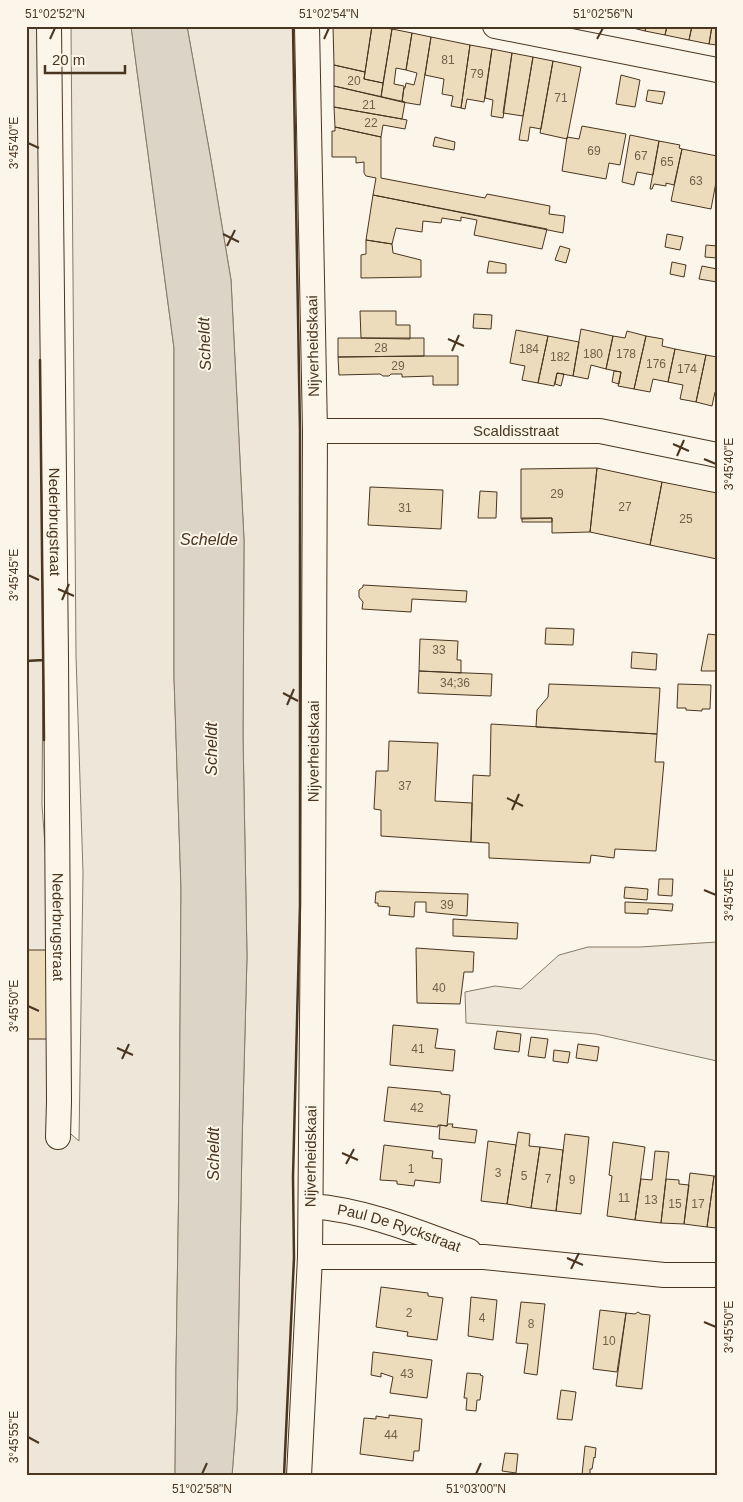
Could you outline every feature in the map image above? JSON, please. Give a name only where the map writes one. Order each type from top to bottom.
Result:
[{"type":"street","name":"Nederbrugstraat","points":[[49,26],[56,657],[58,1138]]},
{"type":"street","name":"Nijverheidskaai","points":[[299,1476],[310,1256],[314,905],[314,431],[307,26]]},
{"type":"street","points":[[495,26],[717,70]]},
{"type":"street","name":"Scaldisstraat","points":[[314,431],[600,431],[717,454]]},
{"type":"street","name":"Paul De Ryckstraat","points":[[311,1206],[334,1208],[365,1215],[484,1257]]},
{"type":"street","name":"Paul De Ryckstraat","points":[[310,1256],[484,1257],[664,1275],[717,1275]]},
{"type":"shaded area","points":[[26,26],[38,26],[43,660],[42,805],[50,913],[49,1115],[79,1141],[83,873],[76,656],[71,26],[131,26],[174,348],[174,677],[181,889],[175,1476],[26,1476]]},
{"type":"shaded area","points":[[187,26],[293,26],[300,431],[300,905],[293,1177],[294,1258],[284,1476],[232,1476],[237,1411],[247,956],[243,736],[244,540],[231,280]]},
{"type":"shaded area","points":[[717,942],[717,1061],[596,1034],[466,1023],[465,992],[495,986],[521,989],[559,955],[588,947],[640,947]]},
{"type":"water","name":"Schelde","points":[[131,26],[187,26],[231,280],[244,540],[243,736],[247,956],[237,1411],[232,1476],[175,1476],[181,889],[174,677],[174,348]]},
{"type":"building","points":[[333,26],[372,26],[365,72],[334,65]]},
{"type":"building","points":[[372,26],[392,29],[383,83],[364,79]]},
{"type":"building","points":[[625,26],[646,26],[645,31]]},
{"type":"building","points":[[646,26],[667,26],[665,35],[645,31]]},
{"type":"building","points":[[667,26],[692,26],[689,40],[665,35]]},
{"type":"building","points":[[692,26],[712,26],[709,44],[689,40]]},
{"type":"building","points":[[712,26],[717,26],[717,45],[709,44]]},
{"type":"building","points":[[392,29],[412,33],[406,70],[396,68],[394,84],[404,86],[402,102],[381,97]]},
{"type":"building","points":[[412,33],[431,37],[420,105],[402,102],[406,83],[414,85],[417,73],[406,70]]},
{"type":"building","points":[[431,37],[470,45],[461,108],[451,106],[453,96],[442,94],[444,79],[425,75]]},
{"type":"building","points":[[470,45],[492,49],[484,102],[467,99],[465,109],[461,108]]},
{"type":"building","points":[[492,49],[512,53],[503,118],[491,116],[493,100],[485,98]]},
{"type":"building","points":[[512,53],[533,57],[523,116],[503,113]]},
{"type":"building","points":[[533,57],[553,61],[541,129],[530,127],[528,141],[519,140]]},
{"type":"building","points":[[553,61],[581,67],[567,139],[540,133]]},
{"type":"building","points":[[334,65],[365,72],[364,79],[383,83],[381,97],[334,86]]},
{"type":"building","points":[[621,75],[640,80],[635,107],[616,104]]},
{"type":"building","points":[[334,86],[405,102],[402,119],[334,107]]},
{"type":"building","points":[[648,90],[665,92],[662,104],[646,101]]},
{"type":"building","points":[[334,107],[407,120],[405,129],[383,125],[381,137],[335,127]]},
{"type":"building","points":[[582,126],[626,134],[620,165],[609,163],[606,179],[562,171],[567,137],[579,139]]},
{"type":"building","points":[[335,127],[381,137],[381,178],[485,198],[487,194],[550,206],[549,214],[565,216],[563,233],[373,195],[376,178],[366,176],[364,173],[364,162],[356,163],[356,157],[332,157],[332,131],[335,131]]},
{"type":"building","points":[[630,135],[659,141],[653,175],[637,172],[634,185],[622,182]]},
{"type":"building","points":[[435,137],[455,142],[454,150],[433,146]]},
{"type":"building","points":[[659,141],[680,145],[679,148],[682,149],[674,185],[666,183],[666,186],[654,184],[652,189],[650,189]]},
{"type":"building","points":[[682,149],[717,156],[717,177],[711,209],[671,201]]},
{"type":"building","points":[[373,195],[547,229],[542,249],[474,235],[477,220],[461,217],[461,221],[442,218],[441,223],[423,221],[422,232],[396,228],[392,244],[366,240]]},
{"type":"building","points":[[667,234],[683,237],[680,250],[665,247]]},
{"type":"building","points":[[366,240],[392,244],[393,253],[421,260],[421,277],[361,278],[361,255],[366,254]]},
{"type":"building","points":[[706,245],[717,246],[717,258],[705,257]]},
{"type":"building","points":[[560,246],[570,249],[566,263],[555,260]]},
{"type":"building","points":[[489,261],[506,264],[506,273],[487,273]]},
{"type":"building","points":[[672,262],[686,265],[684,277],[670,274]]},
{"type":"building","points":[[702,266],[717,269],[717,282],[699,279]]},
{"type":"building","points":[[360,311],[396,311],[396,325],[410,325],[410,339],[361,338]]},
{"type":"building","points":[[474,314],[492,315],[491,329],[473,328]]},
{"type":"building","points":[[581,329],[613,336],[606,369],[591,365],[588,379],[573,376]]},
{"type":"building","points":[[516,330],[548,336],[538,383],[522,380],[525,366],[510,363]]},
{"type":"building","points":[[627,331],[646,336],[634,389],[618,386],[621,372],[606,369],[613,336],[625,338]]},
{"type":"building","points":[[548,336],[579,342],[573,376],[557,373],[554,386],[538,383]]},
{"type":"building","points":[[646,336],[663,339],[662,346],[675,349],[668,382],[653,379],[650,392],[634,389]]},
{"type":"building","points":[[338,338],[424,338],[424,356],[338,357]]},
{"type":"building","points":[[675,349],[706,355],[696,402],[680,399],[683,385],[668,382]]},
{"type":"building","points":[[706,355],[717,357],[717,392],[715,392],[712,406],[696,402]]},
{"type":"building","points":[[458,356],[458,385],[433,385],[433,376],[402,377],[402,374],[391,374],[389,376],[380,374],[339,375],[338,357]]},
{"type":"building","points":[[614,371],[621,372],[619,384],[612,382]]},
{"type":"building","points":[[557,373],[564,374],[561,386],[555,384]]},
{"type":"building","points":[[597,468],[662,482],[650,545],[590,532]]},
{"type":"building","points":[[597,468],[590,532],[552,533],[552,518],[521,519],[521,469]]},
{"type":"building","points":[[662,482],[717,493],[717,559],[650,545]]},
{"type":"building","points":[[370,487],[443,490],[441,529],[368,525]]},
{"type":"building","points":[[480,491],[497,492],[496,518],[478,518]]},
{"type":"building","points":[[522,518],[552,518],[552,522],[522,522]]},
{"type":"building","points":[[363,585],[467,591],[466,602],[412,599],[411,612],[362,609],[363,602],[359,597],[359,590]]},
{"type":"building","points":[[546,628],[574,629],[573,645],[545,644]]},
{"type":"building","points":[[708,634],[717,635],[717,671],[701,671]]},
{"type":"building","points":[[420,639],[458,641],[457,660],[461,660],[461,673],[419,671]]},
{"type":"building","points":[[632,652],[657,654],[656,670],[631,668]]},
{"type":"building","points":[[419,671],[492,674],[491,696],[418,693]]},
{"type":"building","points":[[549,684],[660,688],[657,734],[536,727],[537,710],[548,697]]},
{"type":"building","points":[[678,684],[711,685],[710,709],[702,709],[702,711],[677,708]]},
{"type":"building","points":[[491,724],[657,734],[655,762],[664,762],[656,851],[615,849],[614,858],[591,855],[590,863],[489,858],[489,843],[471,842],[473,775],[490,776]]},
{"type":"building","points":[[389,741],[438,743],[435,801],[472,803],[471,842],[381,836],[381,810],[374,809],[376,771],[388,771]]},
{"type":"building","points":[[659,879],[673,879],[672,896],[658,895]]},
{"type":"building","points":[[625,887],[648,889],[647,900],[624,898]]},
{"type":"building","points":[[376,892],[468,894],[467,916],[426,912],[426,902],[415,902],[414,917],[389,915],[390,907],[378,906],[378,903],[375,903]]},
{"type":"building","points":[[625,902],[673,904],[672,911],[648,909],[648,914],[625,913]]},
{"type":"building","points":[[453,919],[518,923],[517,939],[453,936]]},
{"type":"building","points":[[416,948],[474,952],[473,972],[464,972],[460,1004],[417,1003]]},
{"type":"building","points":[[26,950],[47,950],[49,1039],[27,1039]]},
{"type":"building","points":[[393,1025],[438,1029],[435,1048],[455,1050],[453,1071],[390,1065]]},
{"type":"building","points":[[497,1031],[521,1034],[519,1052],[494,1049]]},
{"type":"building","points":[[531,1037],[548,1039],[545,1058],[528,1056]]},
{"type":"building","points":[[578,1044],[599,1047],[597,1061],[576,1058]]},
{"type":"building","points":[[554,1050],[570,1052],[568,1063],[553,1061]]},
{"type":"building","points":[[388,1087],[441,1092],[441,1094],[450,1095],[447,1126],[438,1125],[438,1127],[384,1121]]},
{"type":"building","points":[[448,1124],[453,1124],[452,1127],[477,1130],[475,1143],[439,1139],[440,1125],[447,1126]]},
{"type":"building","points":[[518,1132],[530,1134],[529,1146],[540,1147],[531,1208],[507,1204]]},
{"type":"building","points":[[565,1134],[589,1137],[581,1214],[556,1211]]},
{"type":"building","points":[[488,1141],[516,1145],[507,1204],[481,1201]]},
{"type":"building","points":[[613,1142],[645,1147],[635,1220],[607,1216],[612,1176],[609,1175]]},
{"type":"building","points":[[384,1145],[433,1151],[432,1158],[442,1159],[440,1183],[415,1180],[414,1186],[397,1184],[397,1181],[380,1180]]},
{"type":"building","points":[[540,1147],[563,1150],[556,1211],[531,1208]]},
{"type":"building","points":[[655,1151],[669,1152],[661,1223],[635,1220],[641,1179],[652,1180]]},
{"type":"building","points":[[690,1173],[714,1176],[707,1227],[684,1224]]},
{"type":"building","points":[[714,1176],[717,1176],[717,1228],[707,1227]]},
{"type":"building","points":[[666,1179],[679,1180],[679,1184],[689,1185],[684,1224],[661,1223]]},
{"type":"building","points":[[381,1287],[428,1293],[428,1296],[443,1298],[437,1340],[407,1336],[408,1332],[376,1327]]},
{"type":"building","points":[[471,1297],[497,1300],[493,1340],[468,1336]]},
{"type":"building","points":[[521,1302],[545,1304],[537,1375],[524,1373],[528,1344],[516,1343]]},
{"type":"building","points":[[600,1310],[626,1313],[617,1372],[593,1369]]},
{"type":"building","points":[[638,1312],[650,1315],[642,1389],[616,1386],[626,1313],[635,1314]]},
{"type":"building","points":[[373,1352],[432,1360],[427,1398],[390,1393],[393,1377],[381,1373],[381,1377],[371,1375]]},
{"type":"building","points":[[467,1373],[481,1374],[483,1376],[480,1400],[477,1400],[476,1411],[466,1410],[467,1398],[464,1398]]},
{"type":"building","points":[[561,1390],[576,1392],[572,1420],[557,1419]]},
{"type":"building","points":[[389,1415],[422,1419],[419,1451],[414,1451],[413,1461],[360,1454],[364,1418],[376,1419],[376,1416],[389,1418]]},
{"type":"building","points":[[585,1446],[596,1448],[590,1476],[582,1475]]},
{"type":"building","points":[[505,1453],[518,1454],[516,1473],[502,1471]]},
{"type":"wall","points":[[284,1476],[294,1258],[293,1177],[300,905],[300,431],[293,26]]},
{"type":"wall","points":[[40,360],[44,740]]},
{"type":"wall","points":[[26,661],[43,659]]},
{"type":"water label","name":"Scheldt","points":[[204,344]]},
{"type":"water label","name":"Scheldt","points":[[211,749]]},
{"type":"water label","name":"Scheldt","points":[[213,1154]]}]
